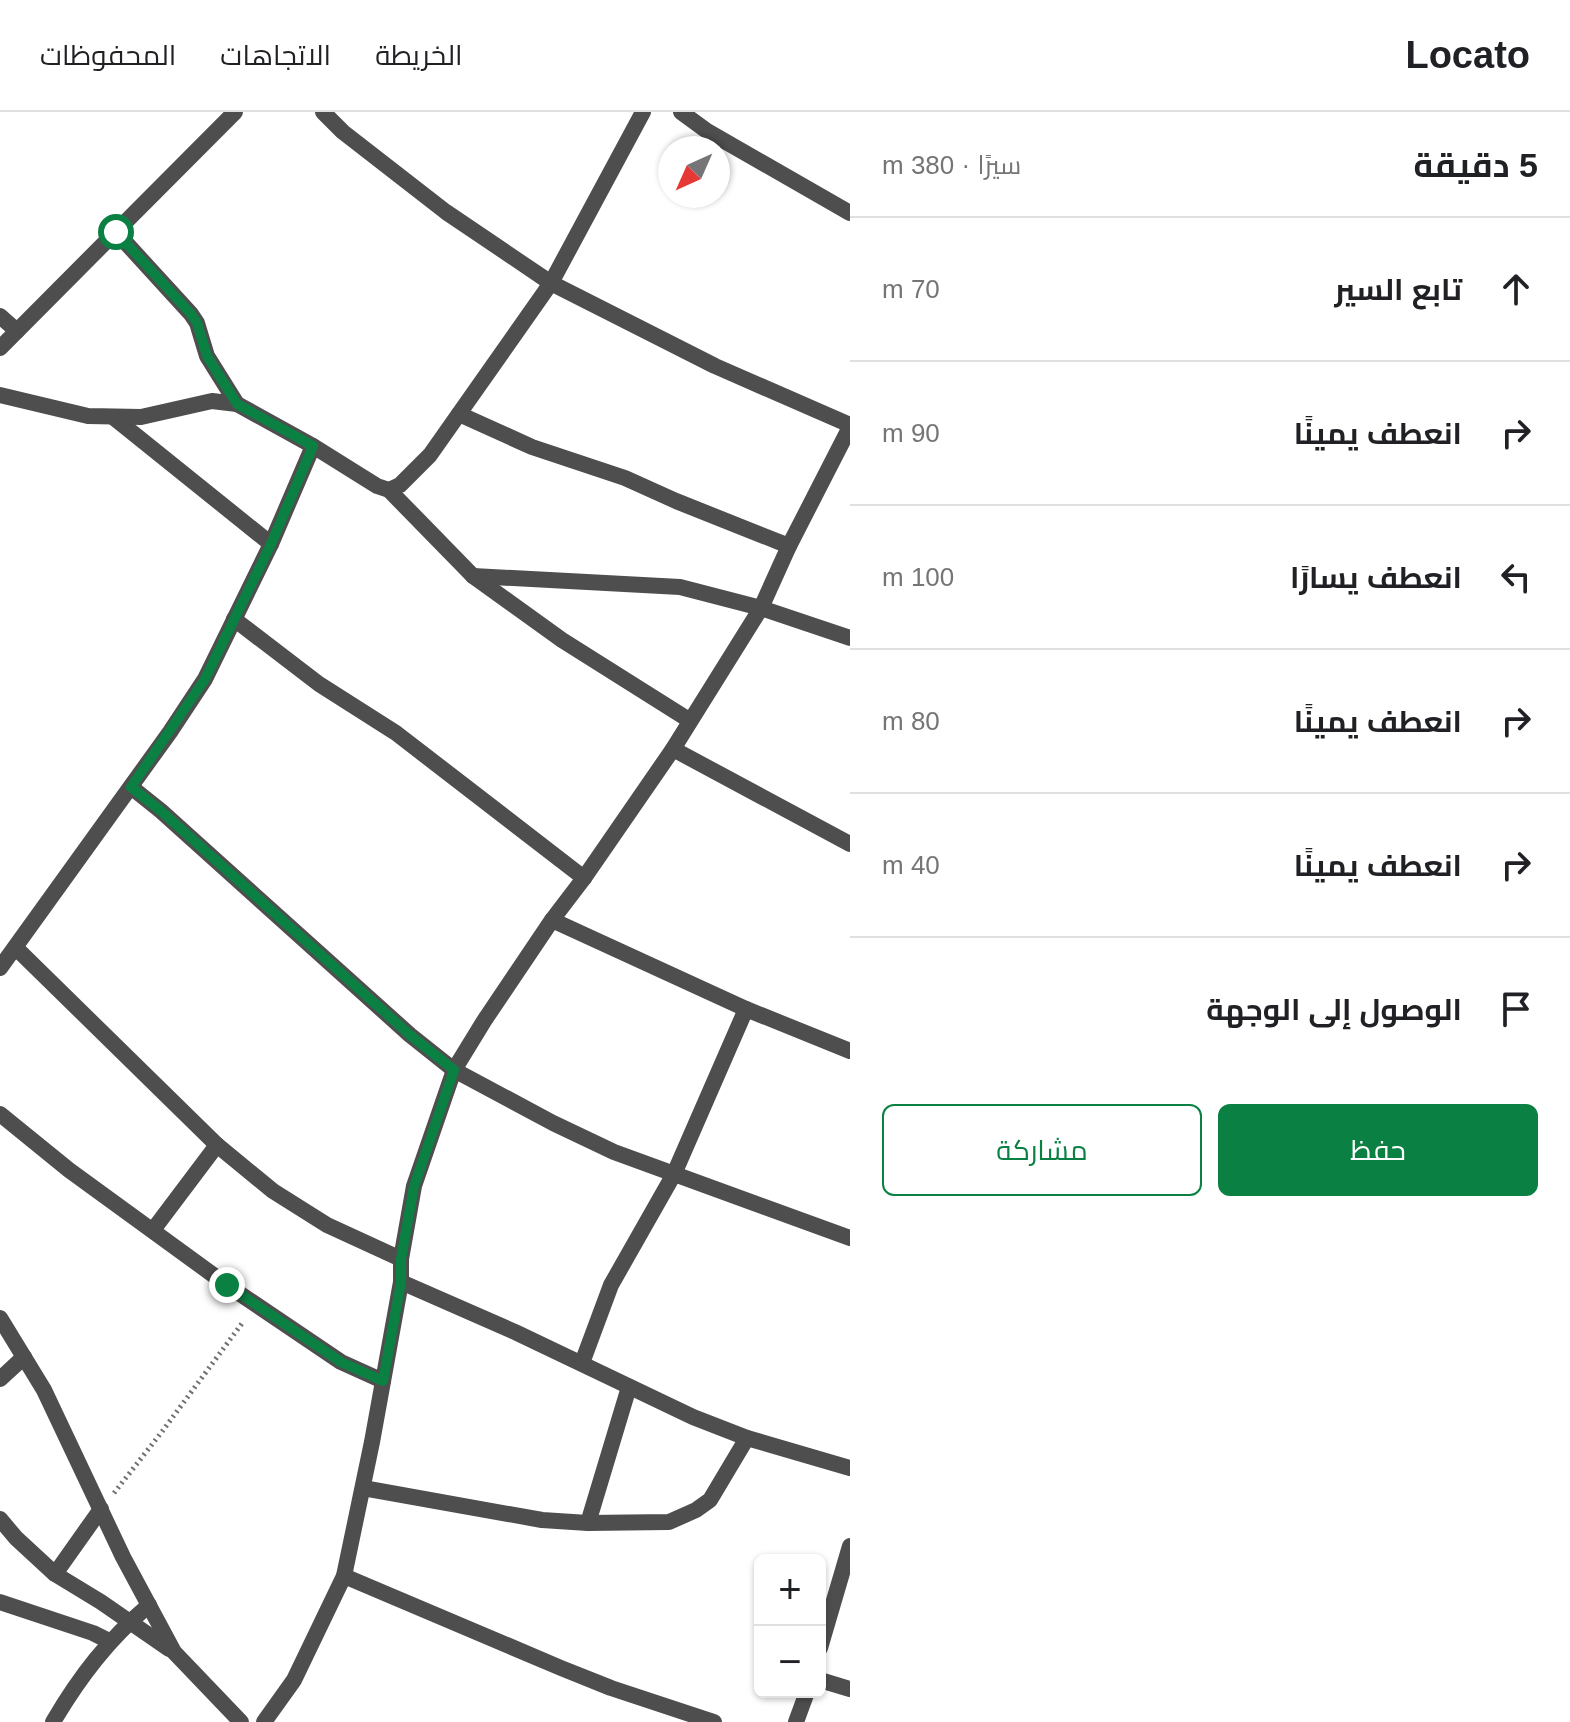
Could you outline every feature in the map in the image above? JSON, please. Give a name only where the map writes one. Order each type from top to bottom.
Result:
[{"type":"street","points":[[0,348],[235,112]]},
{"type":"street","points":[[264,1722],[294,1680],[344,1576],[401,1282],[401,1259],[414,1186],[454,1070],[552,920],[673,749],[761,608],[850,426],[715,366],[551,283],[446,212],[343,132],[323,112]]},
{"type":"street","points":[[389,490],[400,485],[430,455],[551,283],[643,112]]},
{"type":"street","points":[[681,112],[707,131],[850,213]]},
{"type":"street","points":[[116,232],[191,314],[197,323],[207,356],[237,404]]},
{"type":"street","points":[[0,316],[17,331]]},
{"type":"street","points":[[0,395],[88,416],[113,417],[141,417],[212,401],[237,404],[377,486],[389,490],[473,576],[562,640],[689,720]]},
{"type":"street","points":[[459,414],[532,447],[625,478],[789,546]]},
{"type":"street","points":[[113,417],[271,544]]},
{"type":"street","points":[[0,968],[205,679],[271,544],[313,446]]},
{"type":"street","points":[[473,576],[680,587],[761,608],[850,638]]},
{"type":"street","points":[[234,619],[319,684],[396,733],[584,878]]},
{"type":"street","points":[[673,749],[848,839]]},
{"type":"street","points":[[131,787],[410,1035],[454,1070],[614,1152],[850,1238]]},
{"type":"street","points":[[552,920],[746,1009],[850,1051]]},
{"type":"street","points":[[16,948],[217,1145],[273,1191],[327,1225],[401,1259]]},
{"type":"street","points":[[582,1363],[611,1285],[674,1174],[746,1009]]},
{"type":"street","points":[[0,1114],[69,1170],[255,1304],[341,1362],[383,1381]]},
{"type":"street","points":[[153,1230],[217,1145]]},
{"type":"street","points":[[401,1282],[515,1332],[693,1417],[747,1438],[850,1468]]},
{"type":"street","points":[[0,1318],[44,1390],[123,1557],[174,1652]]},
{"type":"street","points":[[0,1379],[24,1357]]},
{"type":"street","points":[[588,1523],[629,1387]]},
{"type":"street","points":[[363,1488],[542,1520],[669,1522],[710,1500],[747,1438]]},
{"type":"street","points":[[55,1574],[101,1509]]},
{"type":"street","points":[[0,1519],[55,1574],[174,1652],[241,1722]]},
{"type":"street","points":[[826,1628],[850,1546]]},
{"type":"street","points":[[344,1576],[611,1688],[714,1722]]},
{"type":"street","points":[[0,1602],[109,1641]]},
{"type":"street","points":[[53,1722],[71,1691],[109,1641],[149,1605]]},
{"type":"street","points":[[826,1682],[850,1689]]},
{"type":"street","points":[[796,1722],[805,1698]]},
{"type":"path","points":[[101,1509],[255,1304]]},
{"type":"route","points":[[116,232],[191,314],[197,323],[207,356],[237,404],[313,446],[271,544],[205,679],[131,787],[410,1035],[454,1070],[414,1186],[383,1381],[341,1362],[227,1285]]}]
